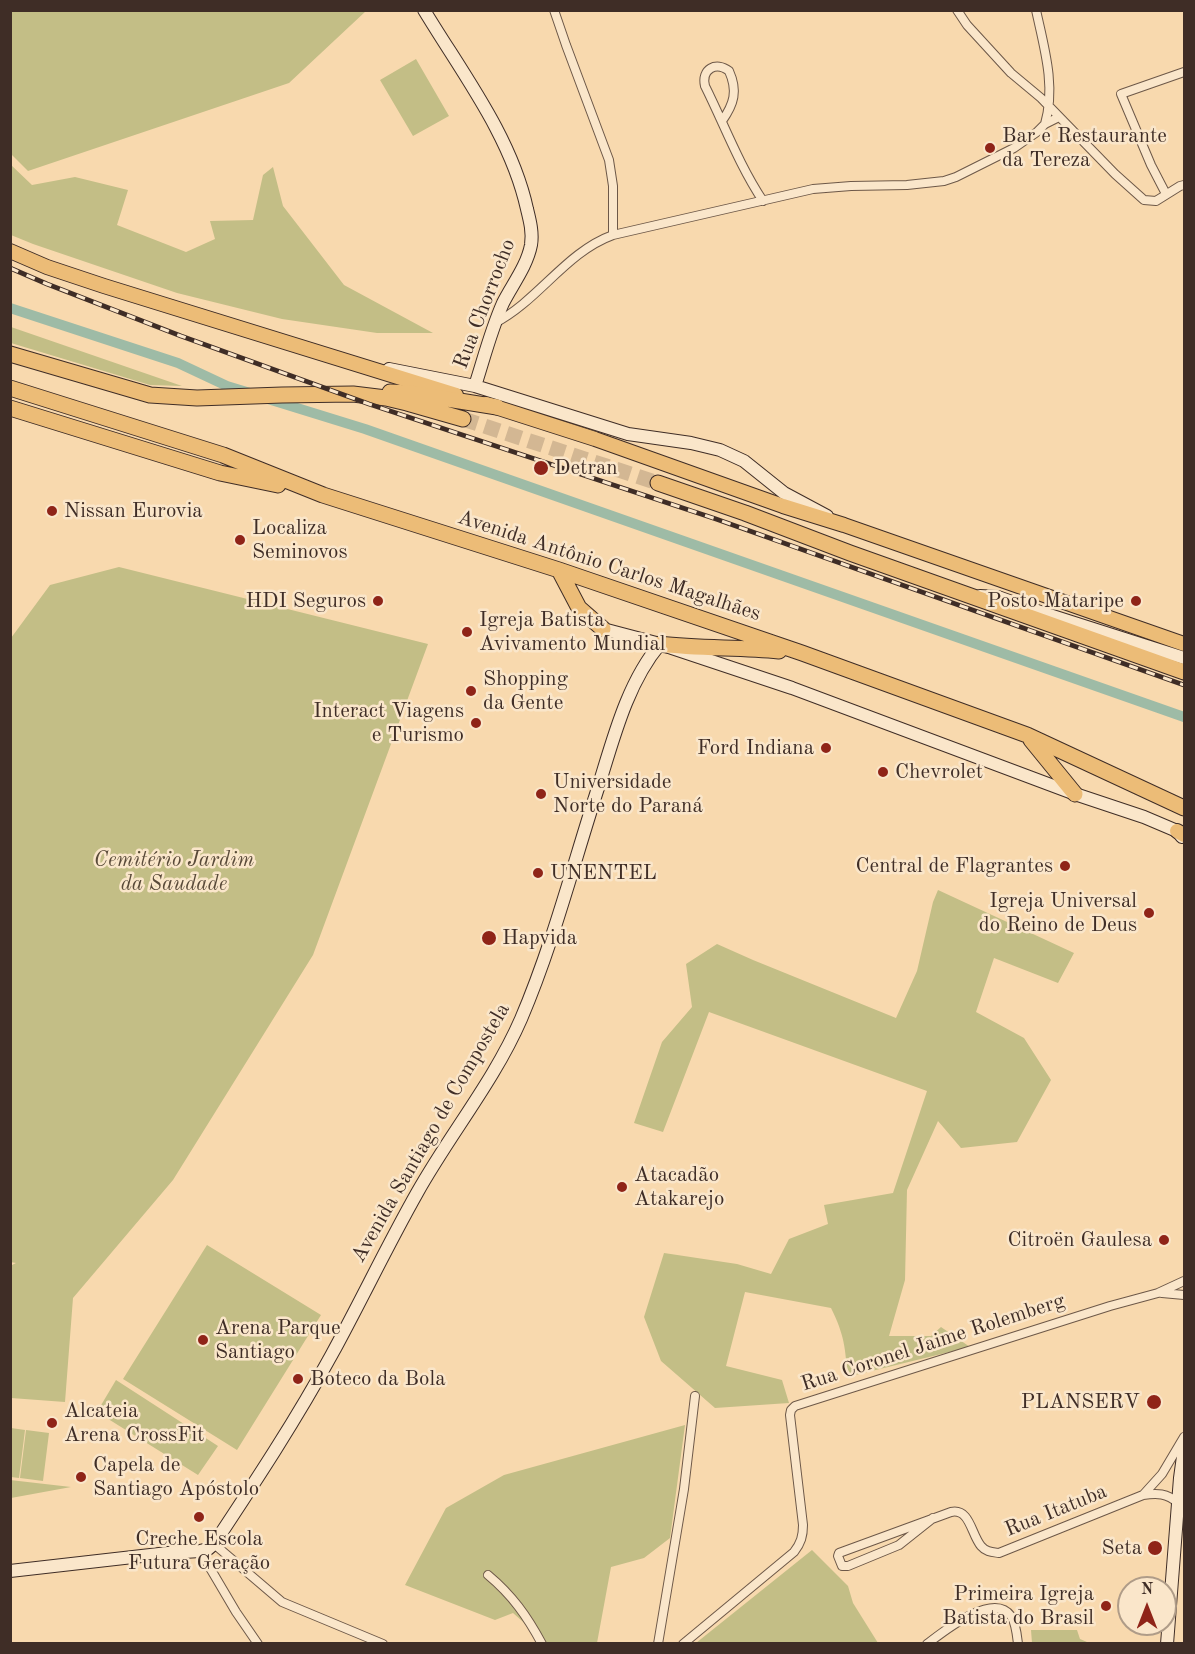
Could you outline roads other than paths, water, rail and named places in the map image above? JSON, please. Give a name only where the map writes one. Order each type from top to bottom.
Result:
[{"type":"highway","points":[[10,354],[150,395],[197,398],[391,392],[497,407]]},
{"type":"highway","name":"Avenida Antônio Carlos Magalhães","points":[[10,388],[223,455],[323,495],[559,570],[802,653],[1027,735],[1184,808]]},
{"type":"highway","points":[[353,394],[386,398],[463,419]]},
{"type":"highway","points":[[10,408],[220,472],[323,495]]},
{"type":"highway","points":[[658,483],[1185,672]]},
{"type":"highway","points":[[559,570],[579,608],[603,629]]},
{"type":"highway","points":[[660,644],[691,648],[755,649],[802,653]]},
{"type":"highway","points":[[1027,735],[1075,794]]},
{"type":"main road","name":"Rua Chorrocho","points":[[424,10],[493,124],[512,162],[527,208],[531,230],[531,245],[526,259],[503,303],[475,386]]},
{"type":"main road","points":[[10,251],[47,267],[104,286],[497,407],[1185,644]]},
{"type":"main road","points":[[348,362],[454,381],[628,434],[691,443],[720,450],[744,461],[784,493],[844,525]]},
{"type":"main road","points":[[983,574],[998,597]]},
{"type":"main road","points":[[967,595],[998,597],[1043,614],[1185,658]]},
{"type":"main road","points":[[603,629],[660,644],[792,688],[1075,794],[1143,817],[1182,835]]},
{"type":"main road","points":[[640,640],[643,648],[643,666]]},
{"type":"main road","name":"Avenida Santiago de Compostela","points":[[214,1544],[304,1403],[417,1194],[489,1077],[519,1022],[537,978],[611,746],[630,695],[643,666],[660,644]]},
{"type":"main road","points":[[1167,1644],[1180,1478],[1185,1449]]},
{"type":"main road","points":[[10,1571],[200,1551],[214,1544]]},
{"type":"street","points":[[554,10],[609,160],[613,186],[613,235]]},
{"type":"street","points":[[957,10],[996,59],[1049,106],[1115,174],[1144,200],[1156,201],[1185,185]]},
{"type":"street","points":[[1036,10],[1049,73],[1049,106],[1045,124]]},
{"type":"street","points":[[722,121],[730,110],[734,92],[729,71],[716,66],[705,73],[703,80],[705,86],[750,181],[763,201]]},
{"type":"street","points":[[1166,194],[1121,94],[1185,72]]},
{"type":"street","points":[[495,323],[522,306],[585,248],[613,235],[813,189],[944,182],[1014,148],[1045,124],[1059,117]]},
{"type":"street","name":"Rua Coronel Jaime Rolemberg","points":[[683,1644],[800,1545],[803,1525],[790,1415],[795,1406],[1110,1306],[1158,1293],[1185,1281]]},
{"type":"street","name":"Rua Coronel Jaime Rolemberg","points":[[1158,1293],[1185,1295]]},
{"type":"street","points":[[658,1644],[684,1489],[695,1396]]},
{"type":"street","name":"Rua Itatuba","points":[[1143,1495],[1162,1474],[1185,1437]]},
{"type":"street","name":"Rua Itatuba","points":[[933,1518],[899,1545],[848,1566],[842,1566],[838,1557],[839,1553],[933,1518],[957,1511],[963,1513],[981,1547],[989,1552],[999,1553],[1143,1495],[1164,1494],[1178,1503]]},
{"type":"street","points":[[214,1544],[282,1602],[383,1644]]},
{"type":"street","points":[[200,1551],[258,1644]]},
{"type":"street","points":[[488,1575],[512,1598],[542,1644]]},
{"type":"street","points":[[927,1644],[956,1622],[971,1614],[995,1608],[1005,1610],[1011,1616],[1015,1624],[1018,1644]]},
{"type":"waterway","points":[[10,308],[178,363],[227,386],[250,393]]},
{"type":"waterway","points":[[268,399],[365,429],[1184,717]]},
{"type":"tunnel","points":[[463,419],[658,483]]},
{"type":"railway","points":[[10,268],[181,336],[369,404],[716,519],[1184,685]]},
{"type":"place","name":"Bar e Restaurante da Tereza","points":[[990,148]]},
{"type":"place","name":"Detran","points":[[541,468]]},
{"type":"place","name":"Nissan Eurovia","points":[[52,511]]},
{"type":"place","name":"Localiza Seminovos","points":[[240,540]]},
{"type":"place","name":"HDI Seguros","points":[[378,601]]},
{"type":"place","name":"Posto Mataripe","points":[[1136,601]]},
{"type":"place","name":"Igreja Batista Avivamento Mundial","points":[[467,632]]},
{"type":"place","name":"Shopping da Gente","points":[[471,691]]},
{"type":"place","name":"Interact Viagens e Turismo","points":[[476,723]]},
{"type":"place","name":"Ford Indiana","points":[[826,748]]},
{"type":"place","name":"Chevrolet","points":[[883,772]]},
{"type":"place","name":"Universidade Norte do Paraná","points":[[541,794]]},
{"type":"place","name":"Central de Flagrantes","points":[[1065,866]]},
{"type":"place","name":"UNENTEL","points":[[538,873]]},
{"type":"place","name":"Igreja Universal do Reino de Deus","points":[[1149,913]]},
{"type":"place","name":"Hapvida","points":[[489,938]]},
{"type":"place","name":"Atacadão Atakarejo","points":[[622,1187]]},
{"type":"place","name":"Citroën Gaulesa","points":[[1164,1240]]},
{"type":"place","name":"Arena Parque Santiago","points":[[203,1340]]},
{"type":"place","name":"Boteco da Bola","points":[[298,1379]]},
{"type":"place","name":"PLANSERV","points":[[1154,1402]]},
{"type":"place","name":"Alcateia Arena CrossFit","points":[[52,1423]]},
{"type":"place","name":"Capela de Santiago Apóstolo","points":[[81,1477]]},
{"type":"place","name":"Creche Escola Futura Geração","points":[[199,1517]]},
{"type":"place","name":"Seta","points":[[1155,1548]]},
{"type":"place","name":"Primeira Igreja Batista do Brasil","points":[[1106,1606]]},
{"type":"park label","name":"Cemitério Jardim da Saudade","points":[[174,872]]}]
